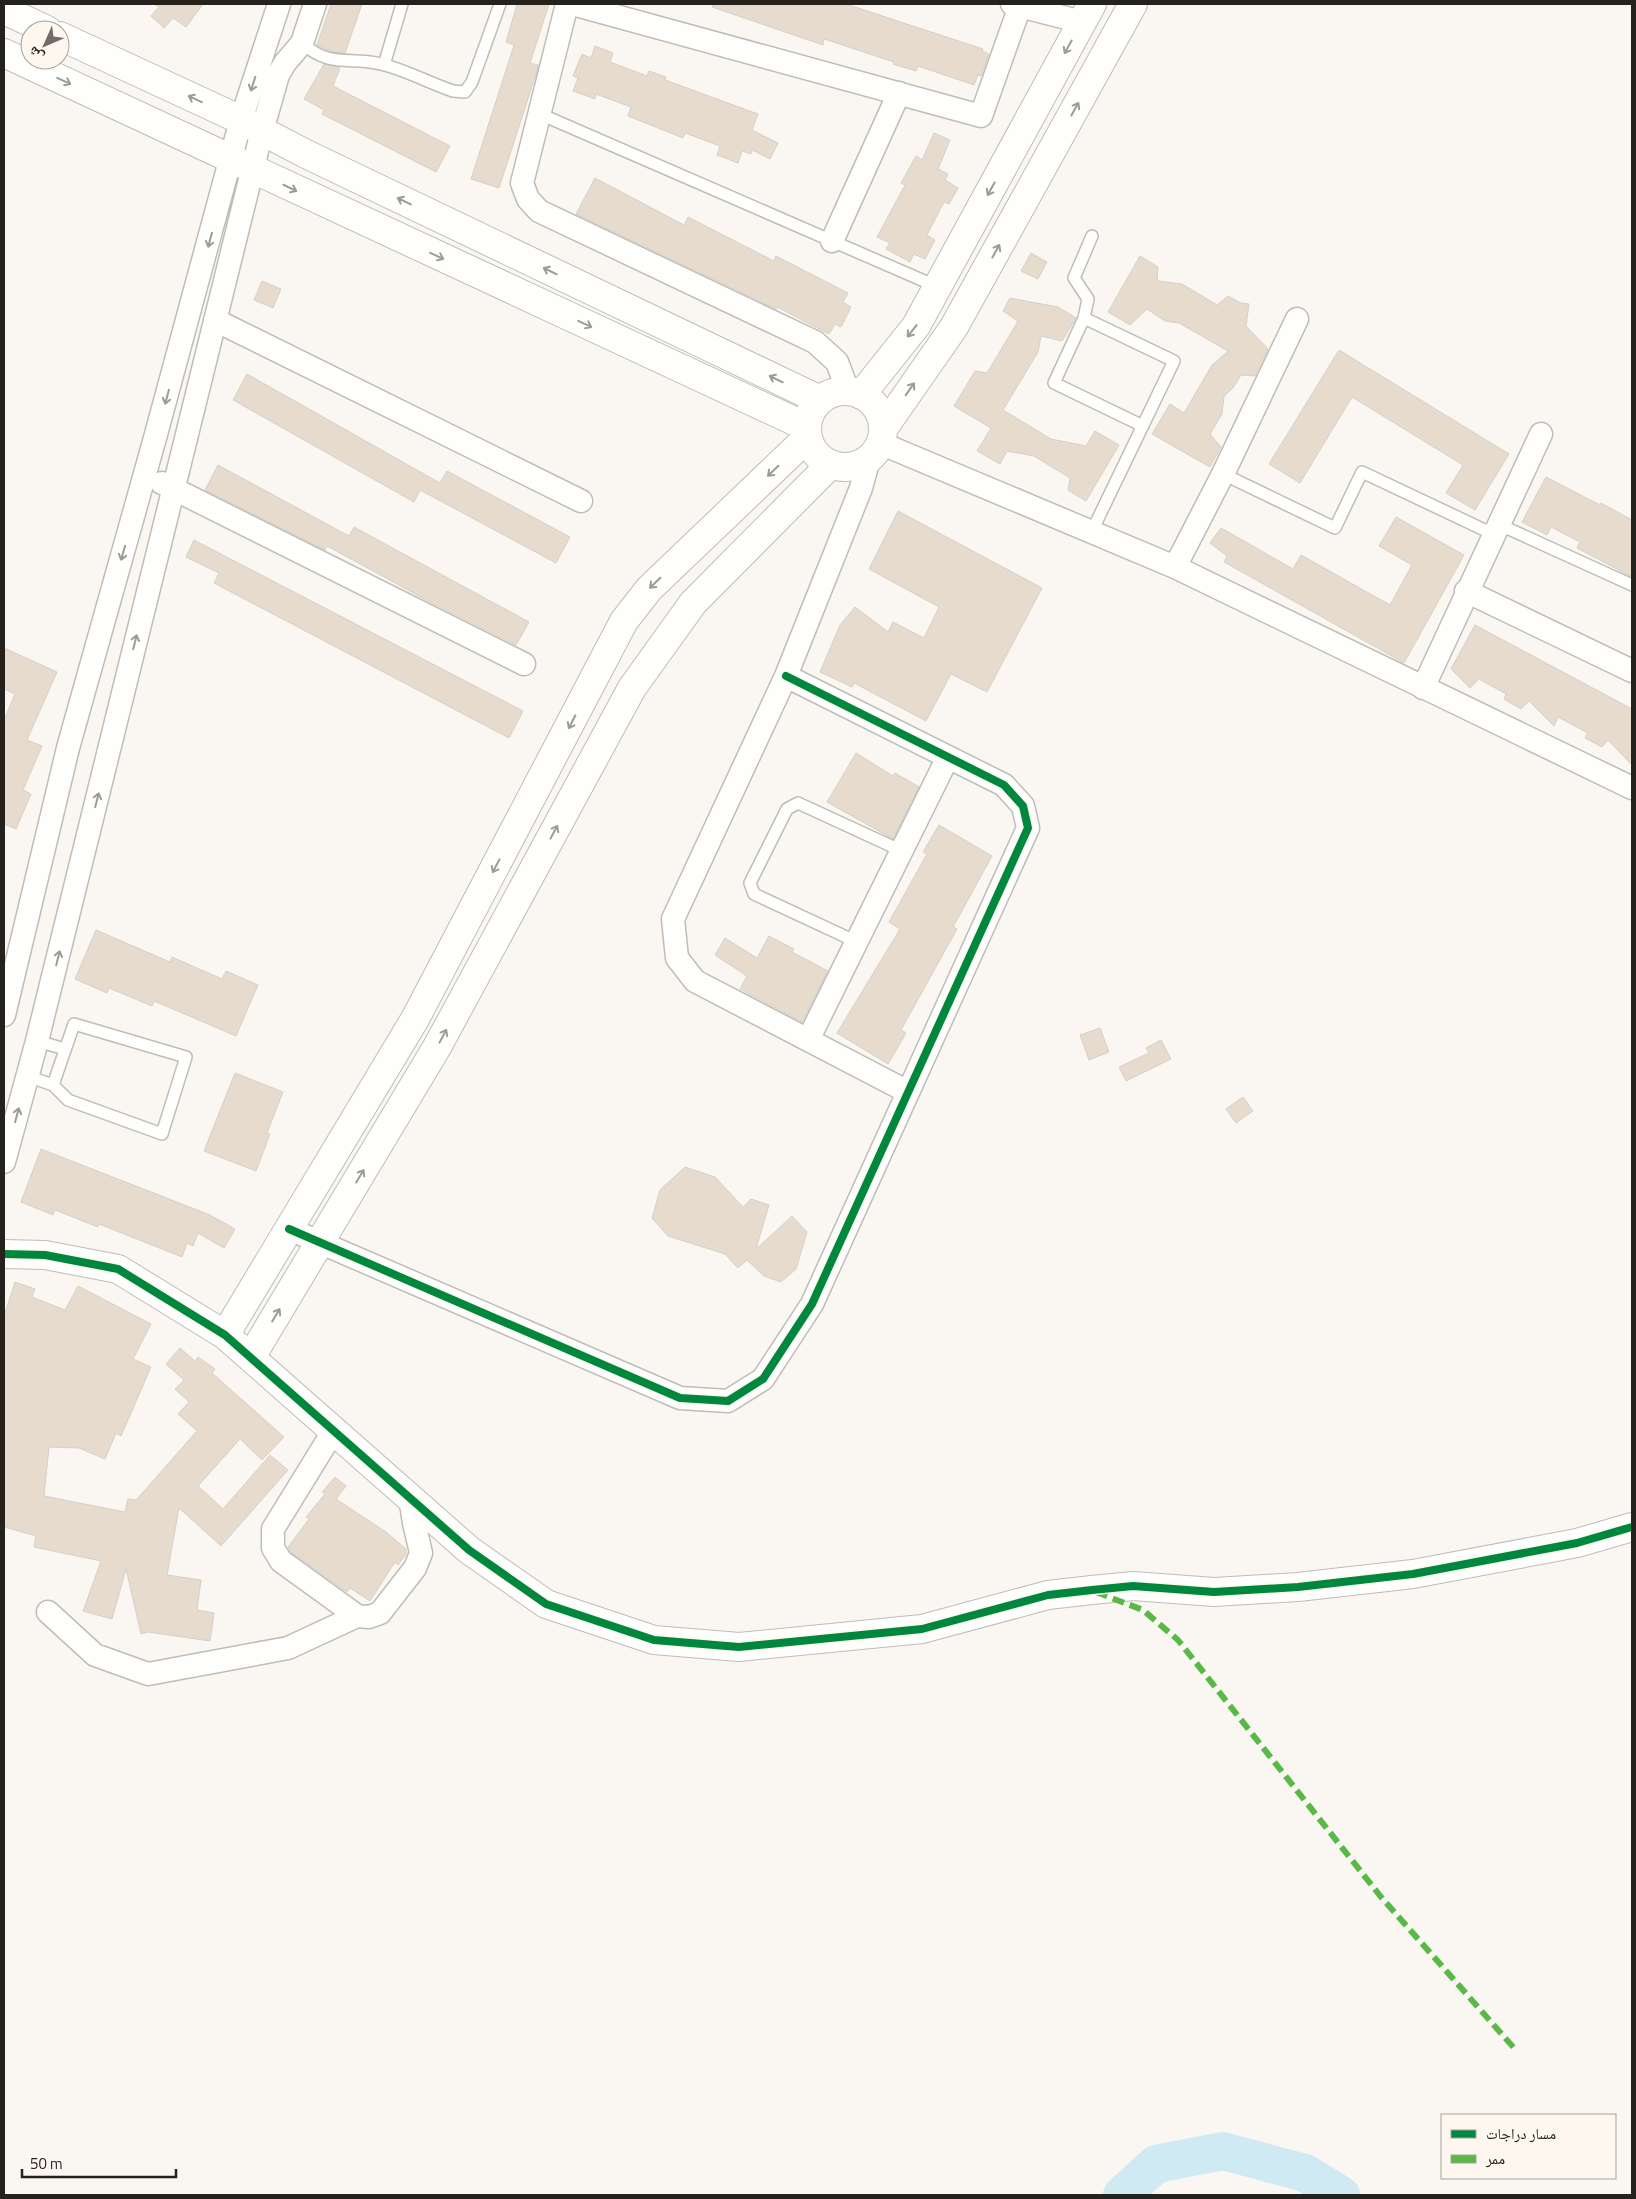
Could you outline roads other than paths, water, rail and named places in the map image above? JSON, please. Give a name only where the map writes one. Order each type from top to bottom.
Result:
[{"type":"street","points":[[4,1015],[68,748],[145,474],[242,163],[251,126],[264,53],[279,4]]},
{"type":"street","points":[[251,126],[285,63],[302,44],[315,4]]},
{"type":"street","points":[[567,4],[522,183],[528,199],[539,211],[815,342],[837,362],[854,393]]},
{"type":"street","points":[[572,4],[981,116],[1016,5],[1087,13],[916,326],[854,393]]},
{"type":"street","points":[[908,1092],[696,981],[677,958],[674,919],[786,676],[877,444],[954,327],[1133,4]]},
{"type":"street","points":[[4,10],[26,20]]},
{"type":"street","points":[[70,41],[820,400]]},
{"type":"street","points":[[4,53],[242,163],[807,432],[816,453],[831,464],[850,466],[877,444],[880,415],[873,403],[854,393],[833,393],[820,400],[813,408],[807,432],[649,589],[624,621],[416,1019],[225,1335]]},
{"type":"street","points":[[264,53],[285,63]]},
{"type":"street","points":[[832,241],[899,93]]},
{"type":"street","points":[[4,1162],[37,1042],[215,320],[242,163]]},
{"type":"street","points":[[1175,568],[1223,474],[1296,319]]},
{"type":"street","points":[[215,320],[581,501]]},
{"type":"street","points":[[1423,688],[1466,591],[1541,434]]},
{"type":"street","points":[[877,444],[1092,531],[1175,568],[1632,788]]},
{"type":"street","points":[[251,1357],[437,1047],[632,688],[693,603],[831,464]]},
{"type":"street","points":[[145,474],[524,664]]},
{"type":"street","points":[[1466,591],[1632,671]]},
{"type":"street","points":[[289,1229],[680,1398],[728,1400],[763,1378],[812,1304],[1028,828],[1023,806],[1004,785],[786,676]]},
{"type":"street","points":[[808,1040],[948,757]]},
{"type":"street","points":[[4,1254],[45,1255],[118,1269],[225,1335],[469,1550],[546,1604],[654,1640],[739,1647],[922,1629],[1048,1595],[1092,1590],[1133,1586],[1214,1592],[1298,1587],[1413,1574],[1577,1543],[1632,1527]]},
{"type":"street","points":[[334,1430],[273,1529],[273,1548],[281,1561],[357,1616]]},
{"type":"street","points":[[48,1612],[95,1655],[148,1674],[288,1648],[357,1616],[369,1617],[380,1613],[415,1568],[422,1553],[414,1523],[410,1497]]},
{"type":"lane","points":[[384,65],[402,4]]},
{"type":"lane","points":[[302,44],[313,54],[331,60],[361,61],[384,65],[453,91],[464,92],[472,82],[500,4]]},
{"type":"lane","points":[[540,114],[938,287]]},
{"type":"lane","points":[[1092,236],[1074,278],[1088,299],[1084,318],[1054,383],[1143,426]]},
{"type":"lane","points":[[1084,318],[1174,361],[1092,531]]},
{"type":"lane","points":[[1223,474],[1335,528],[1362,472],[1632,585]]},
{"type":"lane","points":[[857,942],[754,894],[750,883],[787,808],[798,803],[902,850]]},
{"type":"lane","points":[[28,1076],[53,1085],[68,1100],[162,1134],[186,1057],[74,1024],[53,1085]]},
{"type":"lane","points":[[37,1042],[65,1049]]},
{"type":"waterway","points":[[1122,2195],[1156,2164],[1223,2151],[1305,2173],[1341,2195]]}]
